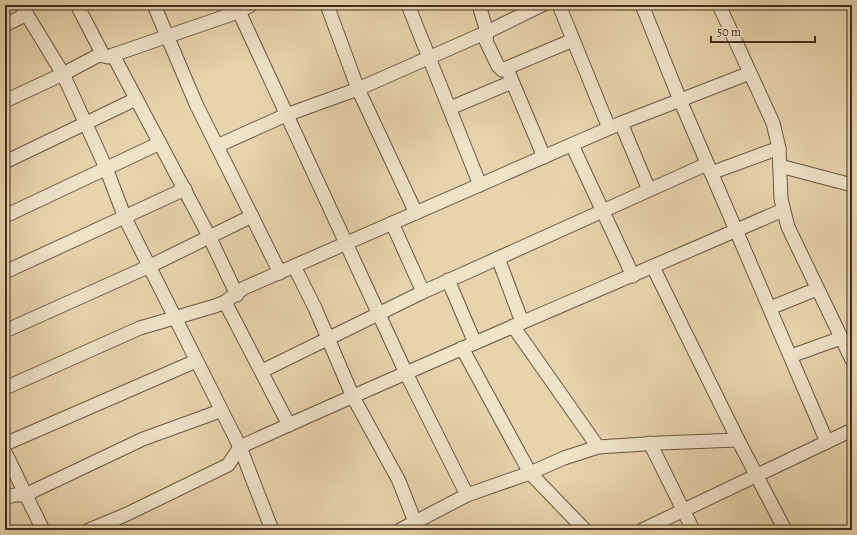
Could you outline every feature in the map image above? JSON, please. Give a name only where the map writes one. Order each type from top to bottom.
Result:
[{"type":"street","points":[[77,5],[136,99],[185,189],[237,294]]},
{"type":"street","points":[[154,5],[169,36],[196,104],[280,273]]},
{"type":"street","points":[[5,101],[63,74],[99,55],[108,55],[169,36],[237,8],[251,5]]},
{"type":"street","points":[[327,5],[358,89],[416,214]]},
{"type":"street","points":[[408,5],[480,185]]},
{"type":"street","points":[[478,5],[487,32],[486,41],[498,66],[502,70],[573,40]]},
{"type":"street","points":[[217,146],[286,115],[358,89],[430,58],[542,5]]},
{"type":"street","points":[[642,5],[709,169],[827,442]]},
{"type":"street","points":[[719,5],[772,123],[779,148],[782,210],[788,227],[852,360]]},
{"type":"street","points":[[563,6],[573,40],[615,126],[649,190]]},
{"type":"street","points":[[237,8],[406,373],[467,495]]},
{"type":"street","points":[[5,25],[24,10],[63,74],[84,123],[106,168],[125,218],[150,266],[220,411],[240,447],[270,524],[262,530]]},
{"type":"street","points":[[507,69],[544,157]]},
{"type":"street","points":[[5,388],[140,328],[225,302],[244,288],[345,243],[416,214],[615,126],[750,73]]},
{"type":"street","points":[[450,108],[512,82]]},
{"type":"street","points":[[5,162],[136,99]]},
{"type":"street","points":[[5,216],[160,143]]},
{"type":"street","points":[[572,145],[633,276]]},
{"type":"street","points":[[262,371],[448,280],[649,190],[709,169],[779,148]]},
{"type":"street","points":[[780,166],[852,185]]},
{"type":"street","points":[[5,272],[125,218],[185,189]]},
{"type":"street","points":[[89,530],[125,515],[228,465],[240,447],[462,348],[654,267],[782,210]]},
{"type":"street","points":[[5,331],[150,266],[252,216]]},
{"type":"street","points":[[392,223],[423,292]]},
{"type":"street","points":[[498,258],[518,324],[598,447]]},
{"type":"street","points":[[294,266],[315,308],[353,397],[399,481],[415,522]]},
{"type":"street","points":[[654,267],[738,440],[786,530]]},
{"type":"street","points":[[448,280],[475,343]]},
{"type":"street","points":[[770,308],[817,289]]},
{"type":"street","points":[[225,302],[289,425]]},
{"type":"street","points":[[791,356],[841,338]]},
{"type":"street","points":[[462,348],[530,472],[585,530]]},
{"type":"street","points":[[5,444],[196,361]]},
{"type":"street","points":[[5,498],[14,495],[25,495],[163,431],[220,411]]},
{"type":"street","points":[[642,530],[852,430]]},
{"type":"street","points":[[400,530],[467,495],[564,458],[598,447],[650,443],[738,440]]},
{"type":"street","points":[[650,443],[682,511],[693,530]]},
{"type":"street","points":[[5,452],[43,530]]}]
